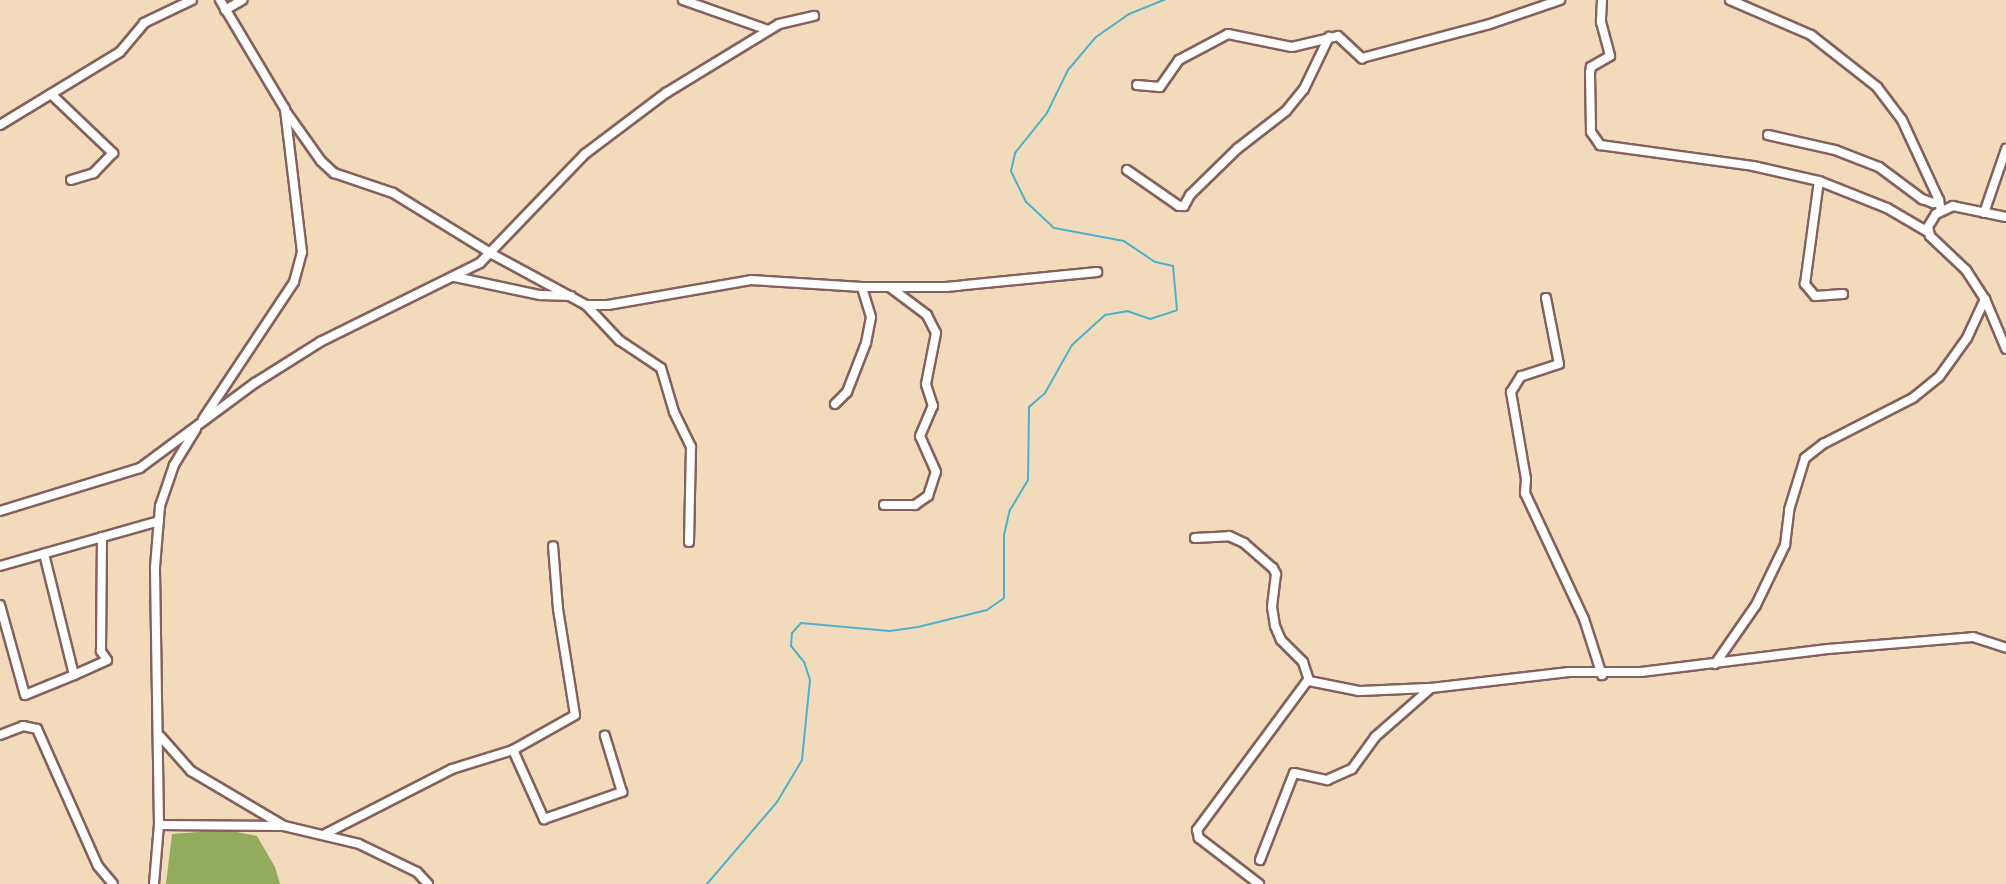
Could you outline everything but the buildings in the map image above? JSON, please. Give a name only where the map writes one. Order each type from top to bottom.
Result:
[{"type":"street","points":[[0,125],[120,52],[144,23],[192,0]]},
{"type":"street","points":[[220,0],[285,109],[321,161],[334,173],[393,193],[492,254],[586,305],[620,340],[662,368],[675,412],[691,447],[690,542]]},
{"type":"street","points":[[225,10],[242,0]]},
{"type":"street","points":[[682,0],[768,30]]},
{"type":"street","points":[[1137,85],[1160,87],[1179,60],[1228,34],[1292,47],[1338,36],[1362,58],[1374,57],[1560,0]]},
{"type":"street","points":[[1602,0],[1601,22],[1610,56],[1591,67],[1590,73],[1591,132],[1600,145],[1753,166],[1819,181],[1887,208],[1928,232],[1966,270],[1985,299],[2006,350]]},
{"type":"street","points":[[1730,0],[1811,35],[1877,87],[1902,120],[1940,200],[1941,211]]},
{"type":"street","points":[[0,511],[140,468],[255,383],[320,342],[455,277],[492,254],[585,154],[666,93],[768,30],[814,16]]},
{"type":"street","points":[[1127,170],[1179,206],[1184,206],[1190,195],[1237,149],[1287,111],[1304,88],[1329,37]]},
{"type":"street","points":[[51,94],[113,153],[94,173],[71,180]]},
{"type":"street","points":[[154,884],[159,825],[160,736],[155,567],[159,521],[174,465],[294,282],[302,252],[285,109]]},
{"type":"street","points":[[1768,135],[1860,159],[1880,167],[1922,199],[1940,200]]},
{"type":"street","points":[[1984,213],[2006,149]]},
{"type":"street","points":[[1819,181],[1805,284],[1815,296],[1843,294]]},
{"type":"street","points":[[1928,232],[1931,218],[1953,206],[2006,217]]},
{"type":"street","points":[[586,305],[608,305],[751,280],[862,287],[946,287],[1097,272]]},
{"type":"street","points":[[455,277],[550,297],[571,297]]},
{"type":"street","points":[[835,405],[847,392],[866,343],[871,318],[862,287]]},
{"type":"street","points":[[884,505],[915,505],[928,496],[936,472],[920,436],[933,406],[926,384],[936,333],[927,315],[890,287]]},
{"type":"street","points":[[1546,298],[1559,364],[1521,376],[1511,392],[1525,494],[1584,619],[1602,675]]},
{"type":"street","points":[[1715,664],[1756,605],[1785,545],[1790,510],[1805,458],[1823,444],[1913,398],[1939,377],[1967,338],[1985,299]]},
{"type":"street","points":[[0,566],[159,521]]},
{"type":"street","points":[[1195,538],[1228,536],[1244,543],[1273,568],[1275,626],[1281,639],[1303,662],[1308,680]]},
{"type":"street","points":[[0,605],[25,695],[107,660],[101,651],[102,537]]},
{"type":"street","points":[[325,834],[452,769],[513,750],[575,715],[558,609],[554,546]]},
{"type":"street","points":[[44,554],[74,675]]},
{"type":"street","points":[[1308,680],[1359,691],[1431,688],[1569,672],[1602,675],[1715,664],[1852,646],[1972,636],[2006,648]]},
{"type":"street","points":[[1259,884],[1199,838],[1197,830],[1308,680]]},
{"type":"street","points":[[1260,860],[1294,773],[1327,780],[1352,769],[1375,736],[1431,688]]},
{"type":"street","points":[[0,735],[23,726],[36,729],[98,866],[113,884]]},
{"type":"street","points":[[160,736],[191,771],[284,826]]},
{"type":"street","points":[[513,750],[544,819],[622,792],[605,736]]},
{"type":"street","points":[[159,825],[284,826],[325,834],[358,844],[417,872],[428,884]]},
{"type":"green space","points":[[226,830],[257,836],[275,867],[280,884],[166,884],[172,834]]},
{"type":"waterway","points":[[707,884],[777,802],[802,760],[810,680],[804,662],[791,646],[792,633],[801,623],[890,631],[918,627],[987,610],[1004,598],[1004,535],[1010,510],[1028,480],[1029,407],[1045,393],[1072,345],[1105,315],[1127,311],[1150,319],[1177,310],[1173,266],[1155,262],[1124,241],[1054,228],[1026,202],[1011,171],[1015,153],[1047,113],[1068,70],[1096,37],[1129,14],[1164,0]]}]
